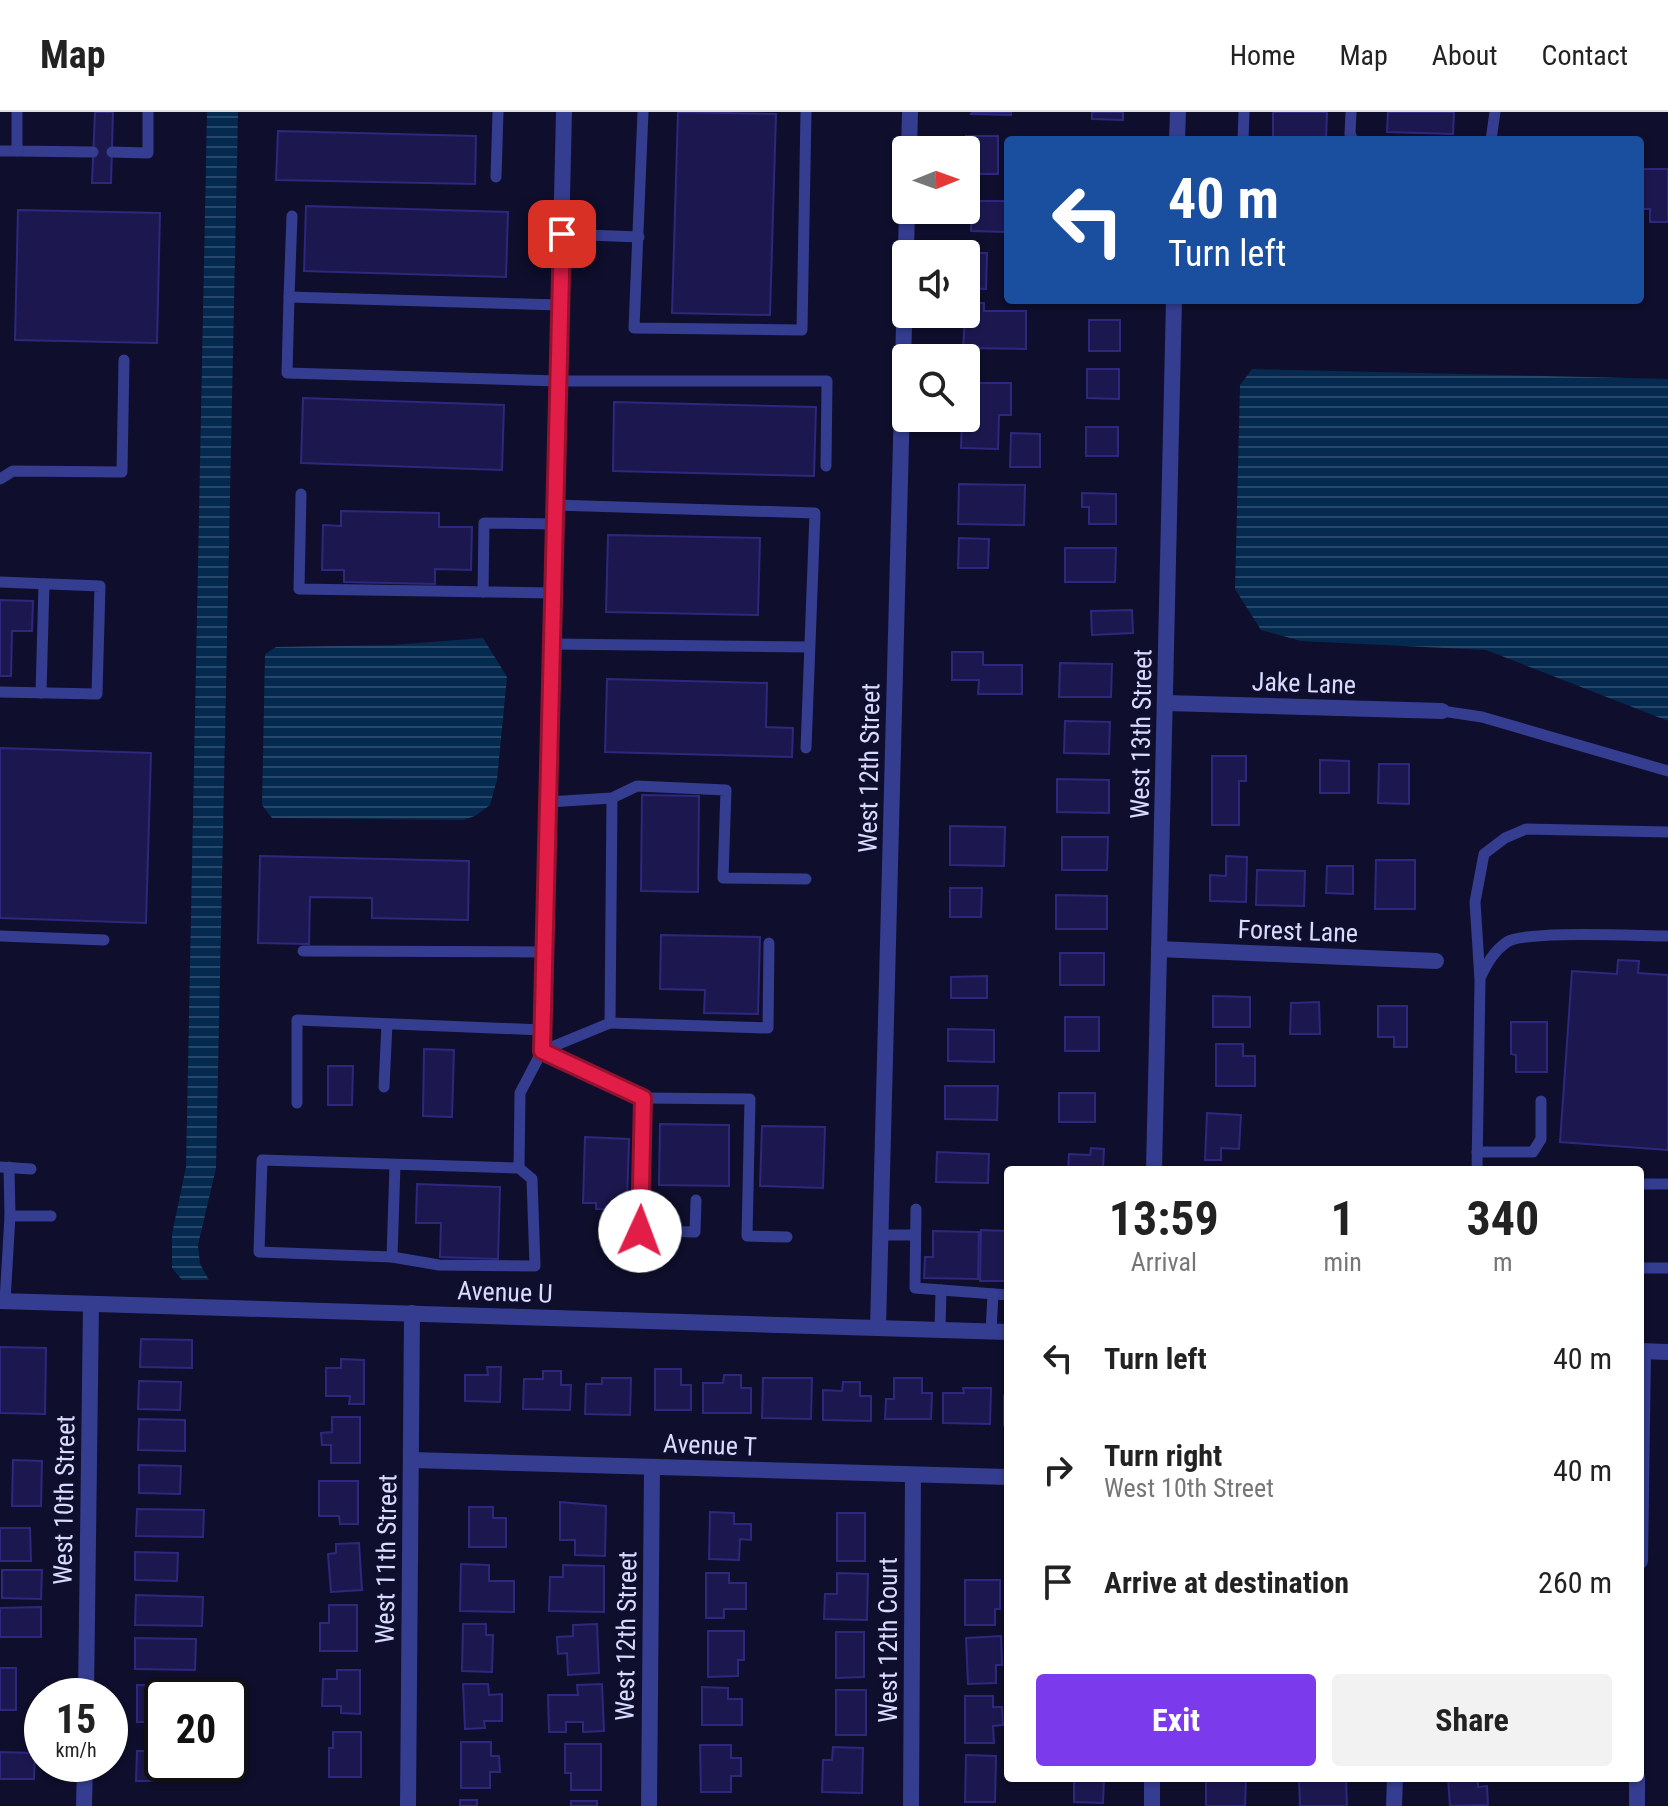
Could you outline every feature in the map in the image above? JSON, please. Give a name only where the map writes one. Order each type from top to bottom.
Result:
[{"type":"street","points":[[542,1051],[564,112]]},
{"type":"street","points":[[909,136],[910,112]]},
{"type":"street","points":[[1177,136],[1178,112]]},
{"type":"street","name":"West 12th Street","points":[[878,1328],[907,224]]},
{"type":"street","name":"West 13th Street","points":[[1154,1166],[1174,304]]},
{"type":"street","name":"Jake Lane","points":[[1166,703],[1442,711]]},
{"type":"street","name":"Forest Lane","points":[[1159,949],[1436,961]]},
{"type":"street","name":"Avenue U","points":[[2,1301],[1000,1332]]},
{"type":"street","name":"West 10th Street","points":[[86,1678],[91,1304]]},
{"type":"street","name":"West 11th Street","points":[[408,1806],[412,1313]]},
{"type":"street","points":[[1644,1351],[1668,1352]]},
{"type":"street","name":"Avenue T","points":[[411,1460],[1004,1477]]},
{"type":"street","name":"West 12th Street","points":[[649,1806],[652,1467]]},
{"type":"street","name":"West 12th Court","points":[[911,1806],[913,1475]]},
{"type":"street","points":[[84,1806],[85,1782]]},
{"type":"street","points":[[1152,1782],[1152,1806]]},
{"type":"street","points":[[1394,1806],[1395,1782]]},
{"type":"street","points":[[1637,1782],[1637,1806]]},
{"type":"lane","points":[[17,112],[17,151]]},
{"type":"lane","points":[[112,152],[148,153],[148,112]]},
{"type":"lane","points":[[496,177],[498,112]]},
{"type":"lane","points":[[643,112],[634,328],[802,330],[806,112]]},
{"type":"lane","points":[[1243,136],[1244,112]]},
{"type":"lane","points":[[1351,112],[1351,136]]},
{"type":"lane","points":[[1492,136],[1495,112]]},
{"type":"lane","points":[[0,151],[93,152]]},
{"type":"lane","points":[[292,216],[287,373],[558,381],[827,381],[826,466]]},
{"type":"lane","points":[[562,234],[639,237]]},
{"type":"lane","points":[[289,297],[560,305]]},
{"type":"lane","points":[[0,479],[13,471],[122,472],[124,360]]},
{"type":"lane","points":[[301,494],[299,589],[553,593]]},
{"type":"lane","points":[[555,505],[815,513],[806,748]]},
{"type":"lane","points":[[483,592],[484,523],[555,524]]},
{"type":"lane","points":[[0,582],[100,586],[97,694],[0,692]]},
{"type":"lane","points":[[41,693],[44,584]]},
{"type":"lane","points":[[552,644],[809,647]]},
{"type":"lane","points":[[1442,711],[1482,717],[1668,771]]},
{"type":"lane","points":[[548,802],[612,798],[637,786],[726,790],[723,878],[806,879]]},
{"type":"lane","points":[[610,1023],[612,798]]},
{"type":"lane","points":[[1477,1166],[1480,980],[1475,902],[1484,854],[1505,838],[1526,829],[1668,832]]},
{"type":"lane","points":[[1480,980],[1490,957],[1509,940],[1534,935],[1668,936]]},
{"type":"lane","points":[[0,936],[104,940]]},
{"type":"lane","points":[[519,1168],[520,1093],[542,1051],[610,1023],[768,1028],[769,943]]},
{"type":"lane","points":[[303,951],[545,952]]},
{"type":"lane","points":[[297,1103],[297,1020],[542,1030]]},
{"type":"lane","points":[[384,1087],[387,1024]]},
{"type":"lane","points":[[542,1051],[643,1098],[750,1099],[747,1236],[787,1237]]},
{"type":"lane","points":[[640,1231],[643,1098]]},
{"type":"lane","points":[[1477,1152],[1533,1152],[1541,1139],[1541,1101]]},
{"type":"lane","points":[[262,1160],[519,1168],[532,1179],[535,1266],[439,1265],[392,1257],[259,1252],[262,1160]]},
{"type":"lane","points":[[392,1257],[395,1165]]},
{"type":"lane","points":[[2,1301],[10,1216],[5,1167],[31,1169]]},
{"type":"lane","points":[[1644,1184],[1668,1184]]},
{"type":"lane","points":[[611,1230],[695,1232],[696,1200]]},
{"type":"lane","points":[[916,1209],[915,1288],[1004,1295]]},
{"type":"lane","points":[[10,1216],[51,1216]]},
{"type":"lane","points":[[881,1235],[915,1235]]},
{"type":"lane","points":[[1644,1268],[1668,1268]]},
{"type":"lane","points":[[940,1330],[941,1290]]},
{"type":"lane","points":[[993,1294],[1000,1332]]},
{"type":"water","points":[[207,112],[238,112],[216,1168],[198,1245],[200,1264],[209,1280],[182,1280],[172,1268],[172,1234],[186,1167]]},
{"type":"water","points":[[1252,369],[1668,379],[1668,721],[1486,650],[1301,641],[1261,630],[1235,589],[1240,385]]},
{"type":"water","points":[[483,638],[507,677],[497,780],[490,805],[463,820],[272,818],[262,805],[265,654],[276,647],[392,645]]},
{"type":"building","points":[[95,112],[113,112],[111,183],[92,183]]},
{"type":"building","points":[[678,112],[776,114],[770,315],[672,313]]},
{"type":"building","points":[[1011,112],[1011,115],[971,114]]},
{"type":"building","points":[[1092,112],[1123,112],[1123,120],[1092,119]]},
{"type":"building","points":[[1273,112],[1327,112],[1326,136],[1273,136]]},
{"type":"building","points":[[1388,112],[1454,112],[1453,134],[1387,132]]},
{"type":"building","points":[[278,131],[476,136],[475,184],[276,180]]},
{"type":"building","points":[[980,136],[998,136],[998,174],[980,174]]},
{"type":"building","points":[[1644,169],[1668,169],[1668,222],[1650,222],[1650,209],[1644,209]]},
{"type":"building","points":[[980,201],[1004,201],[1004,232],[971,231],[971,224],[980,224]]},
{"type":"building","points":[[306,206],[508,212],[506,277],[304,271]]},
{"type":"building","points":[[18,210],[160,213],[157,343],[15,340]]},
{"type":"building","points":[[980,253],[987,253],[986,289],[980,289]]},
{"type":"building","points":[[980,303],[984,303],[984,311],[1026,311],[1026,349],[980,348],[980,344],[963,344],[964,328],[980,328]]},
{"type":"building","points":[[1089,320],[1120,320],[1120,351],[1089,351]]},
{"type":"building","points":[[1087,369],[1119,369],[1119,399],[1087,398]]},
{"type":"building","points":[[980,383],[1011,383],[1011,415],[999,415],[998,449],[961,448],[962,432],[980,432]]},
{"type":"building","points":[[303,398],[504,405],[502,470],[301,463]]},
{"type":"building","points":[[614,402],[816,407],[814,476],[613,471]]},
{"type":"building","points":[[1086,427],[1118,427],[1118,456],[1086,456]]},
{"type":"building","points":[[1011,433],[1040,434],[1040,467],[1010,467]]},
{"type":"building","points":[[959,484],[1025,485],[1024,525],[958,524]]},
{"type":"building","points":[[1082,493],[1116,494],[1116,524],[1089,524],[1089,507],[1082,507]]},
{"type":"building","points":[[341,511],[439,513],[439,527],[472,527],[471,570],[435,569],[435,584],[344,582],[344,570],[322,570],[323,525],[341,526]]},
{"type":"building","points":[[608,535],[760,538],[758,615],[606,612]]},
{"type":"building","points":[[959,538],[989,539],[988,568],[958,568]]},
{"type":"building","points":[[1065,548],[1116,548],[1115,582],[1065,582]]},
{"type":"building","points":[[0,600],[33,601],[32,631],[12,631],[11,676],[0,676]]},
{"type":"building","points":[[1132,610],[1133,633],[1092,635],[1091,611]]},
{"type":"building","points":[[952,652],[983,652],[983,665],[1022,665],[1022,694],[978,694],[979,680],[952,680]]},
{"type":"building","points":[[1060,663],[1112,664],[1111,697],[1059,697]]},
{"type":"building","points":[[607,679],[767,683],[766,727],[793,728],[792,757],[605,752]]},
{"type":"building","points":[[1065,721],[1110,722],[1109,754],[1064,753]]},
{"type":"building","points":[[0,748],[151,753],[146,923],[0,918]]},
{"type":"building","points":[[1212,756],[1246,756],[1246,781],[1239,781],[1239,825],[1212,825]]},
{"type":"building","points":[[1320,760],[1349,761],[1349,793],[1320,793]]},
{"type":"building","points":[[1379,764],[1409,764],[1409,804],[1378,803]]},
{"type":"building","points":[[1057,779],[1109,780],[1109,813],[1057,812]]},
{"type":"building","points":[[642,795],[699,796],[698,892],[641,891]]},
{"type":"building","points":[[950,826],[1005,827],[1004,866],[950,865]]},
{"type":"building","points":[[1062,837],[1108,837],[1107,870],[1062,870]]},
{"type":"building","points":[[260,856],[469,861],[468,920],[372,918],[372,898],[310,897],[309,944],[258,943]]},
{"type":"building","points":[[1226,856],[1247,857],[1246,902],[1210,901],[1210,875],[1226,876]]},
{"type":"building","points":[[1376,860],[1415,860],[1415,909],[1375,909]]},
{"type":"building","points":[[1327,866],[1353,866],[1353,894],[1326,893]]},
{"type":"building","points":[[1257,870],[1305,871],[1304,906],[1256,905]]},
{"type":"building","points":[[950,888],[982,888],[981,917],[950,917]]},
{"type":"building","points":[[1056,895],[1107,896],[1107,929],[1056,929]]},
{"type":"building","points":[[661,935],[760,937],[758,1014],[704,1013],[705,990],[660,989]]},
{"type":"building","points":[[1060,953],[1104,953],[1104,985],[1060,985]]},
{"type":"building","points":[[1618,960],[1639,961],[1638,973],[1668,975],[1668,1150],[1560,1142],[1572,971],[1617,974]]},
{"type":"building","points":[[987,976],[987,998],[951,998],[951,977]]},
{"type":"building","points":[[1213,996],[1250,997],[1250,1027],[1213,1027]]},
{"type":"building","points":[[1319,1002],[1320,1034],[1290,1034],[1291,1003]]},
{"type":"building","points":[[1378,1006],[1407,1006],[1407,1047],[1394,1047],[1394,1037],[1378,1037]]},
{"type":"building","points":[[1065,1017],[1099,1017],[1099,1051],[1065,1051]]},
{"type":"building","points":[[1511,1022],[1547,1022],[1547,1072],[1516,1072],[1516,1055],[1511,1054]]},
{"type":"building","points":[[948,1029],[994,1030],[994,1062],[948,1061]]},
{"type":"building","points":[[1216,1044],[1243,1044],[1243,1056],[1255,1056],[1255,1086],[1216,1086]]},
{"type":"building","points":[[424,1049],[454,1050],[452,1117],[423,1116]]},
{"type":"building","points":[[328,1066],[353,1066],[352,1105],[328,1105]]},
{"type":"building","points":[[945,1086],[998,1086],[997,1120],[945,1119]]},
{"type":"building","points":[[1059,1093],[1095,1093],[1095,1122],[1059,1122]]},
{"type":"building","points":[[1207,1113],[1241,1115],[1239,1149],[1221,1148],[1221,1160],[1205,1160]]},
{"type":"building","points":[[660,1124],[729,1125],[729,1186],[659,1185]]},
{"type":"building","points":[[762,1126],[825,1127],[823,1188],[760,1186]]},
{"type":"building","points":[[585,1137],[629,1139],[624,1210],[596,1209],[596,1203],[583,1203]]},
{"type":"building","points":[[1091,1148],[1104,1149],[1103,1166],[1068,1166],[1069,1154],[1090,1155]]},
{"type":"building","points":[[937,1152],[989,1154],[988,1183],[936,1182]]},
{"type":"building","points":[[417,1184],[500,1187],[498,1259],[440,1257],[441,1223],[416,1223]]},
{"type":"building","points":[[981,1230],[1004,1231],[1004,1281],[980,1281]]},
{"type":"building","points":[[933,1231],[979,1232],[978,1279],[924,1278],[925,1257],[933,1257]]},
{"type":"building","points":[[141,1339],[192,1340],[192,1368],[140,1367]]},
{"type":"building","points":[[0,1347],[46,1348],[45,1414],[0,1413]]},
{"type":"building","points":[[341,1359],[364,1360],[364,1404],[349,1404],[350,1396],[326,1396],[326,1368],[341,1368]]},
{"type":"building","points":[[487,1367],[501,1367],[500,1402],[465,1401],[465,1375],[488,1375]]},
{"type":"building","points":[[655,1369],[681,1369],[681,1385],[691,1385],[691,1410],[655,1410]]},
{"type":"building","points":[[543,1371],[561,1371],[561,1385],[571,1385],[570,1410],[523,1409],[524,1379],[543,1379]]},
{"type":"building","points":[[724,1375],[741,1375],[741,1388],[751,1388],[751,1413],[703,1413],[703,1383],[723,1383]]},
{"type":"building","points":[[602,1378],[631,1378],[630,1415],[585,1414],[586,1384],[602,1384]]},
{"type":"building","points":[[763,1378],[812,1378],[811,1419],[762,1418]]},
{"type":"building","points":[[894,1378],[922,1378],[922,1393],[932,1393],[931,1419],[885,1419],[886,1399],[894,1399]]},
{"type":"building","points":[[139,1381],[181,1382],[180,1410],[138,1409]]},
{"type":"building","points":[[843,1382],[860,1382],[860,1396],[871,1396],[871,1421],[823,1420],[823,1390],[842,1391]]},
{"type":"building","points":[[963,1388],[991,1388],[990,1424],[943,1423],[943,1393],[964,1393]]},
{"type":"building","points":[[332,1417],[360,1417],[360,1463],[331,1463],[331,1445],[322,1445],[321,1433],[332,1432]]},
{"type":"building","points":[[139,1419],[185,1420],[185,1451],[138,1450]]},
{"type":"building","points":[[13,1460],[42,1461],[41,1506],[12,1506]]},
{"type":"building","points":[[139,1465],[181,1466],[180,1494],[139,1493]]},
{"type":"building","points":[[319,1481],[358,1481],[358,1524],[340,1524],[339,1516],[319,1516]]},
{"type":"building","points":[[560,1502],[606,1506],[605,1556],[575,1555],[575,1540],[560,1540]]},
{"type":"building","points":[[469,1507],[493,1507],[493,1518],[506,1518],[506,1547],[469,1547]]},
{"type":"building","points":[[137,1509],[204,1510],[203,1537],[136,1536]]},
{"type":"building","points":[[710,1512],[734,1513],[734,1524],[751,1524],[751,1540],[740,1539],[739,1560],[709,1559]]},
{"type":"building","points":[[837,1513],[865,1513],[865,1561],[837,1561]]},
{"type":"building","points":[[0,1528],[30,1528],[31,1561],[0,1561]]},
{"type":"building","points":[[359,1543],[362,1590],[331,1592],[328,1554],[336,1553],[336,1544]]},
{"type":"building","points":[[135,1552],[178,1553],[177,1581],[135,1580]]},
{"type":"building","points":[[461,1564],[489,1565],[489,1581],[514,1581],[514,1612],[460,1611]]},
{"type":"building","points":[[563,1565],[604,1566],[604,1612],[549,1611],[550,1577],[563,1577]]},
{"type":"building","points":[[2,1570],[42,1570],[41,1599],[2,1598]]},
{"type":"building","points":[[706,1573],[729,1573],[729,1583],[746,1583],[746,1609],[724,1609],[724,1618],[706,1618]]},
{"type":"building","points":[[837,1573],[868,1574],[867,1620],[824,1619],[825,1594],[837,1594]]},
{"type":"building","points":[[965,1580],[1000,1580],[1000,1609],[995,1609],[995,1625],[965,1625]]},
{"type":"building","points":[[136,1595],[203,1597],[202,1626],[135,1625]]},
{"type":"building","points":[[329,1605],[357,1605],[357,1651],[320,1651],[320,1623],[329,1623]]},
{"type":"building","points":[[41,1607],[41,1637],[0,1637],[0,1608]]},
{"type":"building","points":[[463,1624],[486,1624],[486,1635],[493,1635],[492,1672],[462,1671]]},
{"type":"building","points":[[597,1624],[599,1673],[568,1675],[567,1653],[558,1654],[557,1637],[573,1636],[573,1625]]},
{"type":"building","points":[[708,1631],[744,1631],[744,1660],[738,1660],[738,1676],[708,1677]]},
{"type":"building","points":[[836,1632],[864,1632],[864,1677],[836,1678]]},
{"type":"building","points":[[1001,1636],[1002,1665],[996,1665],[996,1683],[968,1684],[966,1638]]},
{"type":"building","points":[[135,1638],[196,1639],[195,1670],[135,1669]]},
{"type":"building","points":[[0,1668],[16,1668],[16,1710],[0,1710]]},
{"type":"building","points":[[337,1670],[360,1670],[360,1714],[341,1713],[341,1706],[322,1706],[323,1679],[337,1679]]},
{"type":"building","points":[[463,1684],[488,1684],[489,1695],[502,1694],[502,1721],[484,1721],[485,1728],[465,1729]]},
{"type":"building","points":[[602,1684],[604,1731],[583,1732],[583,1722],[566,1722],[566,1732],[549,1732],[548,1695],[578,1695],[577,1685]]},
{"type":"building","points":[[137,1685],[144,1685],[144,1722],[137,1722]]},
{"type":"building","points":[[702,1687],[728,1688],[728,1699],[742,1699],[742,1725],[702,1725]]},
{"type":"building","points":[[836,1690],[866,1690],[866,1735],[836,1735]]},
{"type":"building","points":[[965,1696],[993,1696],[993,1707],[1002,1707],[1003,1725],[993,1726],[994,1743],[965,1743]]},
{"type":"building","points":[[333,1732],[361,1732],[361,1777],[329,1777],[329,1748],[333,1748]]},
{"type":"building","points":[[461,1742],[491,1742],[491,1756],[499,1756],[500,1772],[490,1772],[490,1788],[461,1788]]},
{"type":"building","points":[[565,1744],[601,1744],[601,1790],[571,1790],[571,1773],[565,1773]]},
{"type":"building","points":[[700,1745],[731,1745],[731,1758],[741,1758],[741,1776],[731,1776],[731,1792],[701,1792]]},
{"type":"building","points":[[833,1747],[863,1748],[862,1793],[822,1792],[823,1760],[832,1760]]},
{"type":"building","points":[[137,1751],[144,1751],[144,1781],[136,1781]]},
{"type":"building","points":[[0,1752],[24,1753],[24,1779],[0,1779]]},
{"type":"building","points":[[966,1755],[996,1756],[995,1802],[965,1802]]},
{"type":"building","points":[[1074,1782],[1104,1782],[1103,1803],[1074,1802]]},
{"type":"building","points":[[1206,1782],[1246,1782],[1245,1806],[1206,1806]]},
{"type":"building","points":[[1299,1782],[1346,1782],[1347,1806],[1300,1806]]},
{"type":"building","points":[[1448,1782],[1478,1782],[1478,1787],[1487,1786],[1488,1805],[1450,1806]]},
{"type":"building","points":[[460,1800],[477,1800],[477,1806],[460,1806]]},
{"type":"building","points":[[571,1801],[597,1801],[597,1806],[571,1806]]},
{"type":"route","points":[[562,234],[542,1051],[643,1098],[640,1231]]}]
